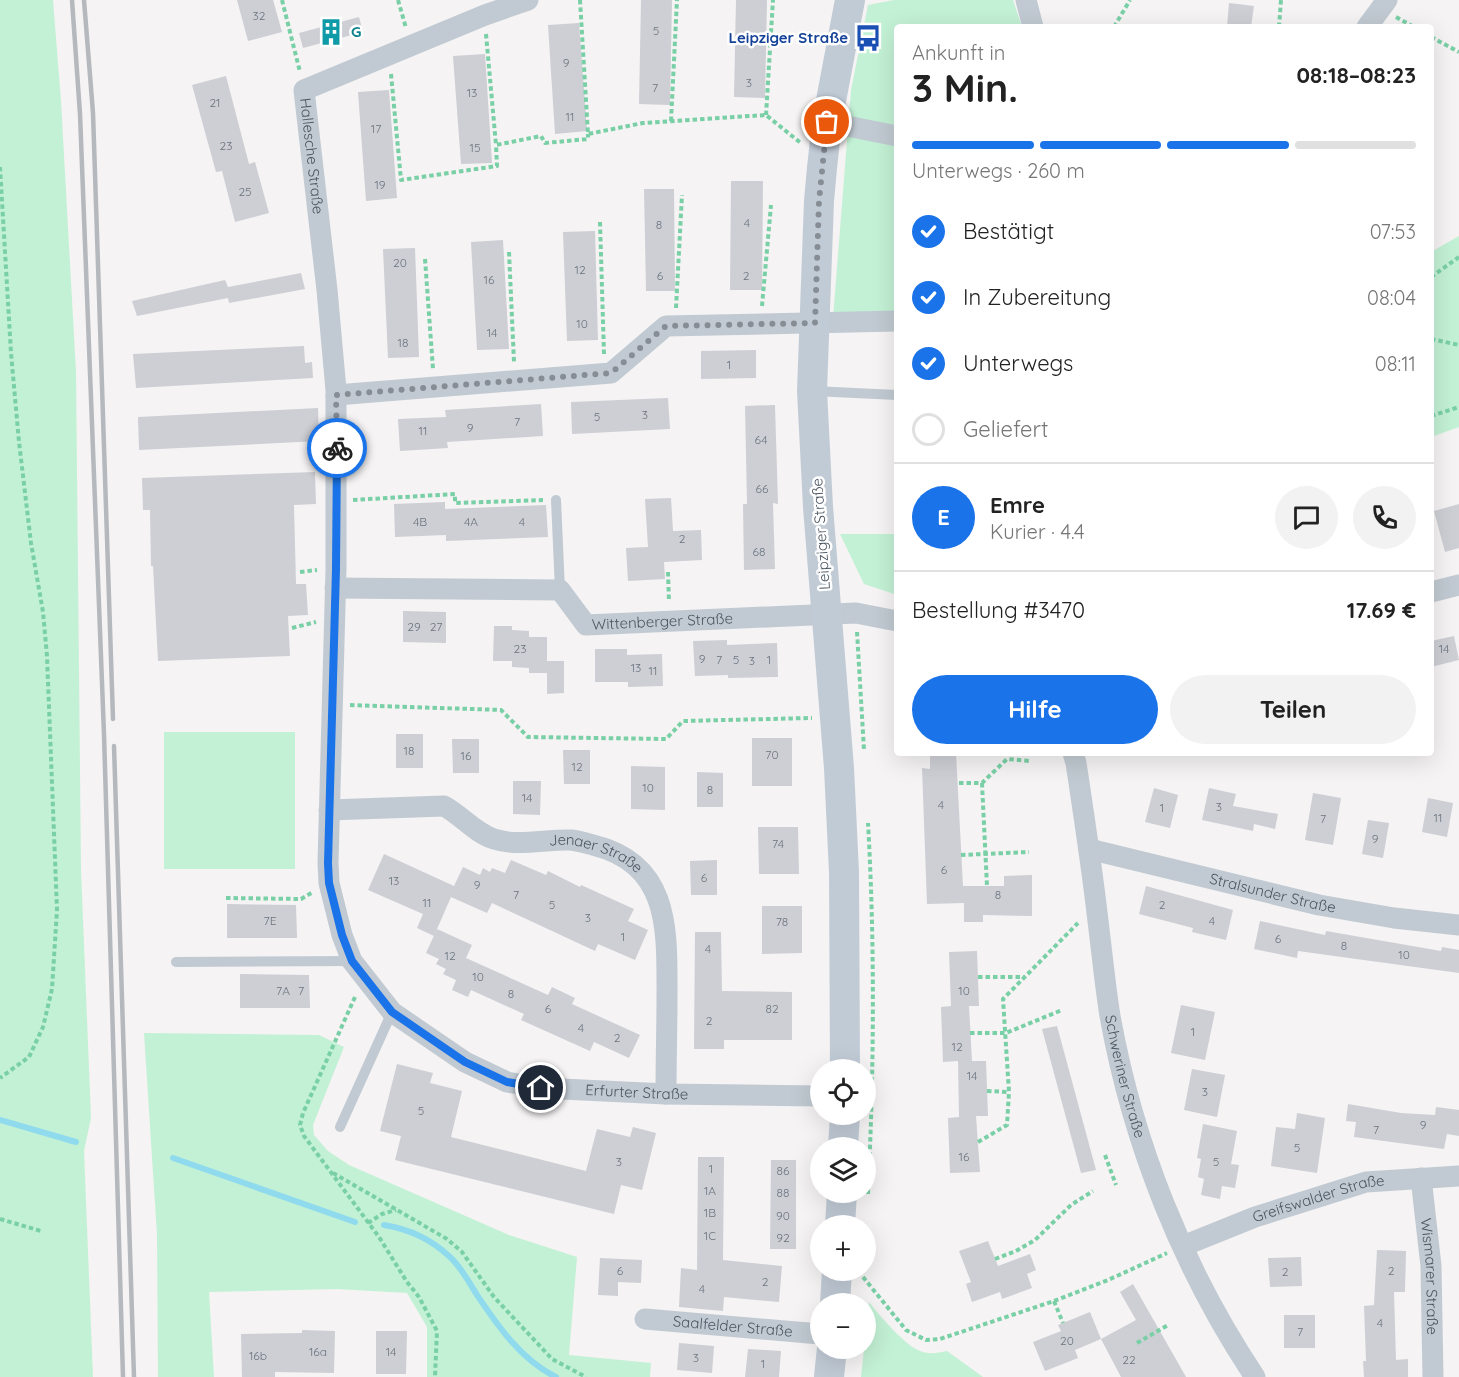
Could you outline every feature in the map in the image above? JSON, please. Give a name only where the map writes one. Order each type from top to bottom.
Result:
[{"type":"main road","name":"Leipziger Straße","points":[[845,1059],[844,872],[839,768],[818,507],[812,391],[819,201],[827,122],[849,0]]},
{"type":"main road","points":[[829,1377],[831,1359]]},
{"type":"street","name":"Hallesche Straße","points":[[336,393],[327,290],[304,90],[485,15],[528,0]]},
{"type":"street","points":[[1026,0],[1033,24]]},
{"type":"street","points":[[1370,24],[1387,0]]},
{"type":"street","points":[[827,122],[894,135]]},
{"type":"street","points":[[336,393],[611,373],[666,326],[894,321]]},
{"type":"street","name":"Erfurter Straße","points":[[336,393],[329,883],[342,935],[352,961],[392,1012],[465,1062],[507,1082],[541,1088],[666,1094],[810,1096]]},
{"type":"street","points":[[1434,591],[1459,585]]},
{"type":"street","points":[[335,588],[560,590]]},
{"type":"street","name":"Wittenberger Straße","points":[[560,590],[586,625],[827,614]]},
{"type":"street","points":[[827,614],[856,613],[894,620]]},
{"type":"street","name":"Schweriner Straße","points":[[1074,756],[1089,849],[1109,1008],[1122,1070],[1152,1174],[1204,1293],[1255,1377]]},
{"type":"street","name":"Jenaer Straße","points":[[329,810],[444,807],[456,812],[492,838],[509,842],[572,840],[619,854],[638,867],[654,889],[663,913],[667,939],[666,1094]]},
{"type":"street","name":"Stralsunder Straße","points":[[1089,849],[1319,905],[1394,918],[1459,925]]},
{"type":"street","name":"Greifswalder Straße","points":[[1183,1246],[1255,1217],[1366,1182],[1459,1176]]},
{"type":"street","name":"Wismarer Straße","points":[[1421,1178],[1431,1266],[1434,1377]]},
{"type":"street","name":"Saalfelder Straße","points":[[645,1319],[810,1333]]},
{"type":"lane","points":[[812,391],[894,395]]},
{"type":"lane","points":[[556,500],[560,590]]},
{"type":"lane","points":[[176,962],[352,961]]},
{"type":"lane","points":[[340,1128],[392,1012]]},
{"type":"path","points":[[282,0],[304,90]]},
{"type":"path","points":[[398,0],[411,46]]},
{"type":"path","points":[[496,145],[541,136],[545,143],[588,139],[580,0]]},
{"type":"path","points":[[671,121],[677,0]]},
{"type":"path","points":[[766,115],[772,0]]},
{"type":"path","points":[[1116,24],[1130,0]]},
{"type":"path","points":[[1279,24],[1281,0]]},
{"type":"path","points":[[389,55],[401,180],[497,166],[485,15]]},
{"type":"path","points":[[1434,39],[1459,52]]},
{"type":"path","points":[[588,134],[643,123],[766,115],[802,145]]},
{"type":"path","points":[[0,167],[10,342],[19,442],[47,656],[57,910],[52,989],[43,1027],[36,1046],[28,1057],[0,1078]]},
{"type":"path","points":[[675,325],[682,195]]},
{"type":"path","points":[[761,324],[771,205]]},
{"type":"path","points":[[600,222],[604,374]]},
{"type":"path","points":[[509,252],[515,381]]},
{"type":"path","points":[[1434,275],[1459,257]]},
{"type":"path","points":[[425,259],[434,387]]},
{"type":"path","points":[[1434,340],[1459,345]]},
{"type":"path","points":[[1434,415],[1459,407]]},
{"type":"path","points":[[370,499],[455,494],[455,503],[556,500]]},
{"type":"path","points":[[668,572],[669,621]]},
{"type":"path","points":[[331,704],[501,710],[528,737],[666,739],[683,721],[812,718]]},
{"type":"path","points":[[959,783],[982,783],[1007,759],[1030,761]]},
{"type":"path","points":[[982,783],[987,886]]},
{"type":"path","points":[[961,855],[1029,852]]},
{"type":"path","points":[[226,898],[301,898],[329,883]]},
{"type":"path","points":[[978,1142],[1006,1125],[1009,1092],[1003,999],[1079,923],[1099,923]]},
{"type":"path","points":[[978,977],[1025,977]]},
{"type":"path","points":[[365,978],[324,1064],[300,1125],[314,1152],[368,1222],[419,1297],[437,1331],[435,1377]]},
{"type":"path","points":[[970,1033],[1006,1033],[1062,1010]]},
{"type":"path","points":[[987,1091],[1009,1092]]},
{"type":"path","points":[[1105,1155],[1116,1185]]},
{"type":"path","points":[[330,1171],[447,1239],[462,1252],[494,1297],[552,1359],[586,1377]]},
{"type":"path","points":[[995,1259],[1035,1240],[1071,1205],[1093,1191]]},
{"type":"path","points":[[368,1222],[382,1214],[397,1210]]},
{"type":"path","points":[[0,1219],[41,1231]]},
{"type":"path","points":[[857,1281],[906,1330],[926,1340],[940,1339],[1108,1280],[1183,1246]]},
{"type":"path","points":[[1054,1300],[1063,1323]]},
{"type":"path","points":[[1137,1343],[1168,1325]]},
{"type":"green space","points":[[0,0],[53,0],[61,101],[76,372],[81,870],[91,1118],[84,1151],[93,1377],[0,1377]]},
{"type":"green space","points":[[894,0],[1013,0],[1021,24],[894,24],[894,330],[832,331],[851,90],[868,5]]},
{"type":"green space","points":[[1459,236],[1459,427],[1434,436],[1434,250]]},
{"type":"green space","points":[[840,534],[894,534],[894,594],[864,584]]},
{"type":"green space","points":[[164,732],[295,732],[295,869],[164,869]]},
{"type":"green space","points":[[144,1033],[319,1035],[344,1047],[313,1125],[314,1135],[328,1151],[349,1165],[509,1235],[577,1257],[569,1355],[651,1363],[650,1377],[427,1377],[427,1327],[407,1293],[337,1289],[209,1292],[214,1377],[158,1377],[157,1235]]},
{"type":"green space","points":[[876,1310],[912,1347],[929,1353],[947,1351],[983,1377],[861,1377],[863,1359],[876,1359]]},
{"type":"building","points":[[237,0],[273,0],[282,32],[248,41]]},
{"type":"building","points":[[641,0],[672,0],[670,105],[639,104]]},
{"type":"building","points":[[736,0],[767,0],[765,98],[734,97]]},
{"type":"building","points":[[1229,3],[1254,6],[1251,24],[1227,24]]},
{"type":"building","name":"G","points":[[359,17],[363,32],[303,48],[299,33]]},
{"type":"building","points":[[579,23],[587,131],[555,134],[548,25]]},
{"type":"building","points":[[485,54],[492,163],[461,164],[453,56]]},
{"type":"building","points":[[226,76],[249,164],[255,162],[269,213],[235,222],[222,171],[216,172],[192,85]]},
{"type":"building","points":[[389,90],[397,198],[366,201],[358,92]]},
{"type":"building","points":[[731,181],[763,181],[762,290],[730,290]]},
{"type":"building","points":[[644,189],[674,189],[675,291],[646,291]]},
{"type":"building","points":[[595,231],[598,340],[567,341],[563,232]]},
{"type":"building","points":[[503,240],[509,349],[477,350],[471,242]]},
{"type":"building","points":[[415,248],[419,357],[388,358],[383,249]]},
{"type":"building","points":[[301,273],[305,289],[229,303],[228,298],[137,316],[132,301],[225,280],[228,287]]},
{"type":"building","points":[[304,346],[305,363],[312,362],[313,378],[136,388],[133,354]]},
{"type":"building","points":[[756,350],[756,378],[701,379],[701,351]]},
{"type":"building","points":[[668,398],[670,429],[572,434],[571,402]]},
{"type":"building","points":[[541,404],[543,436],[447,442],[448,448],[400,451],[398,419],[446,417],[445,410]]},
{"type":"building","points":[[775,405],[778,504],[773,503],[775,569],[744,570],[743,504],[747,504],[745,406]]},
{"type":"building","points":[[318,408],[319,441],[139,450],[138,417]]},
{"type":"building","points":[[315,472],[316,504],[294,505],[296,584],[306,584],[308,615],[288,616],[290,656],[158,661],[153,566],[151,566],[150,510],[143,510],[142,478]]},
{"type":"building","points":[[671,498],[673,531],[701,530],[702,560],[664,562],[665,579],[628,581],[626,548],[648,547],[645,499]]},
{"type":"building","points":[[445,502],[445,509],[546,505],[548,537],[446,541],[446,535],[395,537],[394,504]]},
{"type":"building","points":[[1459,504],[1459,548],[1445,552],[1434,511]]},
{"type":"building","points":[[403,611],[446,612],[446,643],[403,642]]},
{"type":"building","points":[[494,626],[512,626],[512,630],[529,631],[529,637],[547,637],[547,661],[564,661],[564,693],[547,694],[547,673],[529,673],[529,668],[512,667],[512,661],[493,661]]},
{"type":"building","points":[[1454,636],[1459,660],[1434,666],[1434,640]]},
{"type":"building","points":[[727,640],[727,645],[777,643],[778,677],[695,676],[693,641]]},
{"type":"building","points":[[595,649],[627,649],[627,655],[662,654],[663,686],[628,687],[628,682],[595,682]]},
{"type":"building","points":[[396,734],[423,734],[423,768],[396,768]]},
{"type":"building","points":[[752,738],[792,738],[792,786],[752,786]]},
{"type":"building","points":[[452,739],[479,739],[479,773],[453,773]]},
{"type":"building","points":[[563,750],[590,750],[590,784],[564,784]]},
{"type":"building","points":[[930,756],[956,756],[963,886],[1004,886],[1004,876],[1032,875],[1032,916],[983,915],[983,922],[964,922],[964,903],[927,904],[922,768],[930,769]]},
{"type":"building","points":[[631,766],[665,767],[665,810],[631,809]]},
{"type":"building","points":[[697,772],[723,773],[723,807],[697,807]]},
{"type":"building","points":[[513,781],[541,781],[540,815],[513,814]]},
{"type":"building","points":[[1154,788],[1178,795],[1170,828],[1145,822]]},
{"type":"building","points":[[1209,788],[1236,794],[1233,806],[1278,814],[1275,829],[1254,824],[1253,831],[1202,820]]},
{"type":"building","points":[[1313,793],[1341,798],[1333,845],[1305,840]]},
{"type":"building","points":[[1428,798],[1453,803],[1447,837],[1422,832]]},
{"type":"building","points":[[1368,820],[1389,823],[1383,858],[1362,854]]},
{"type":"building","points":[[758,827],[798,827],[799,874],[759,874]]},
{"type":"building","points":[[384,854],[454,886],[463,867],[480,875],[483,868],[490,872],[492,868],[505,873],[511,860],[546,875],[548,871],[634,909],[628,921],[648,930],[635,960],[598,944],[595,951],[492,903],[487,913],[451,897],[434,936],[417,928],[423,914],[368,890]]},
{"type":"building","points":[[717,860],[717,895],[691,895],[690,861]]},
{"type":"building","points":[[1146,886],[1233,910],[1226,940],[1192,932],[1193,928],[1139,914]]},
{"type":"building","points":[[227,904],[296,905],[297,938],[227,938]]},
{"type":"building","points":[[762,906],[802,906],[802,953],[762,954]]},
{"type":"building","points":[[1260,921],[1325,935],[1326,931],[1441,951],[1442,947],[1459,950],[1459,973],[1298,951],[1297,958],[1254,949]]},
{"type":"building","points":[[437,929],[472,945],[466,958],[548,995],[552,987],[575,998],[572,1004],[640,1035],[629,1058],[594,1042],[590,1051],[521,1020],[524,1014],[471,990],[468,997],[452,990],[456,980],[443,974],[446,969],[436,964],[439,959],[426,953]]},
{"type":"building","points":[[695,932],[721,932],[722,991],[792,992],[792,1040],[724,1040],[724,1049],[694,1049]]},
{"type":"building","points":[[977,951],[979,1006],[969,1006],[972,1061],[986,1061],[988,1116],[976,1116],[980,1172],[950,1173],[948,1118],[959,1117],[958,1061],[943,1062],[941,1007],[951,1006],[949,952]]},
{"type":"building","points":[[240,974],[309,975],[310,1008],[240,1008]]},
{"type":"building","points":[[1181,1005],[1215,1012],[1205,1060],[1171,1053]]},
{"type":"building","points":[[1057,1026],[1096,1170],[1081,1173],[1042,1029]]},
{"type":"building","points":[[397,1064],[433,1073],[430,1083],[462,1091],[451,1137],[586,1171],[597,1129],[630,1137],[633,1127],[656,1133],[642,1190],[621,1185],[614,1214],[395,1160],[401,1136],[380,1131]]},
{"type":"building","points":[[1192,1069],[1225,1075],[1217,1117],[1184,1110]]},
{"type":"building","points":[[1348,1104],[1401,1113],[1435,1115],[1436,1107],[1459,1110],[1459,1136],[1447,1134],[1444,1149],[1354,1137],[1356,1122],[1346,1121]]},
{"type":"building","points":[[1297,1113],[1325,1118],[1317,1173],[1271,1166],[1276,1127],[1295,1129]]},
{"type":"building","points":[[1203,1124],[1237,1131],[1231,1164],[1239,1165],[1235,1188],[1222,1186],[1220,1199],[1201,1195],[1204,1179],[1198,1177],[1201,1159],[1197,1158]]},
{"type":"building","points":[[698,1157],[724,1157],[723,1260],[782,1266],[779,1302],[724,1297],[723,1311],[679,1307],[681,1268],[697,1270]]},
{"type":"building","points":[[771,1160],[796,1160],[796,1249],[770,1249]]},
{"type":"building","points":[[988,1241],[998,1266],[1030,1254],[1036,1270],[1027,1274],[1032,1288],[1002,1299],[1000,1292],[972,1302],[966,1284],[971,1282],[959,1251]]},
{"type":"building","points":[[1377,1250],[1406,1251],[1405,1292],[1394,1292],[1396,1360],[1408,1359],[1408,1377],[1364,1377],[1363,1361],[1366,1361],[1364,1306],[1374,1305]]},
{"type":"building","points":[[1301,1257],[1302,1286],[1270,1287],[1268,1258]]},
{"type":"building","points":[[600,1258],[642,1260],[641,1283],[618,1282],[618,1296],[598,1295]]},
{"type":"building","points":[[1133,1284],[1186,1377],[1121,1377],[1101,1339],[1136,1320],[1120,1292]]},
{"type":"building","points":[[1090,1312],[1101,1339],[1075,1350],[1078,1358],[1045,1371],[1033,1342],[1061,1331],[1058,1325]]},
{"type":"building","points":[[1284,1315],[1315,1315],[1315,1348],[1284,1348]]},
{"type":"building","points":[[302,1330],[335,1331],[334,1373],[275,1372],[275,1377],[242,1377],[241,1334],[302,1333]]},
{"type":"building","points":[[376,1331],[407,1331],[406,1374],[376,1374]]},
{"type":"building","points":[[679,1343],[714,1346],[712,1373],[677,1370]]},
{"type":"building","points":[[748,1349],[781,1351],[779,1377],[745,1377]]},
{"type":"waterway","points":[[0,1120],[76,1142]]},
{"type":"waterway","points":[[173,1158],[355,1222]]},
{"type":"waterway","points":[[384,1225],[420,1236],[436,1245],[450,1257],[511,1341],[543,1370],[556,1377]]},
{"type":"railway","points":[[72,0],[80,114],[104,734],[123,1377]]},
{"type":"railway","points":[[84,0],[93,113],[113,719]]},
{"type":"railway","points":[[114,746],[134,1377]]},
{"type":"way so far","points":[[337,448],[336,395],[611,373],[666,326],[815,323],[819,201],[827,122]]},
{"type":"place","name":"G","points":[[331,32]]},
{"type":"place","name":"Leipziger Straße","points":[[868,38]]},
{"type":"route","points":[[337,448],[328,863],[329,883],[342,935],[352,961],[392,1012],[465,1062],[507,1082],[541,1088]]}]
